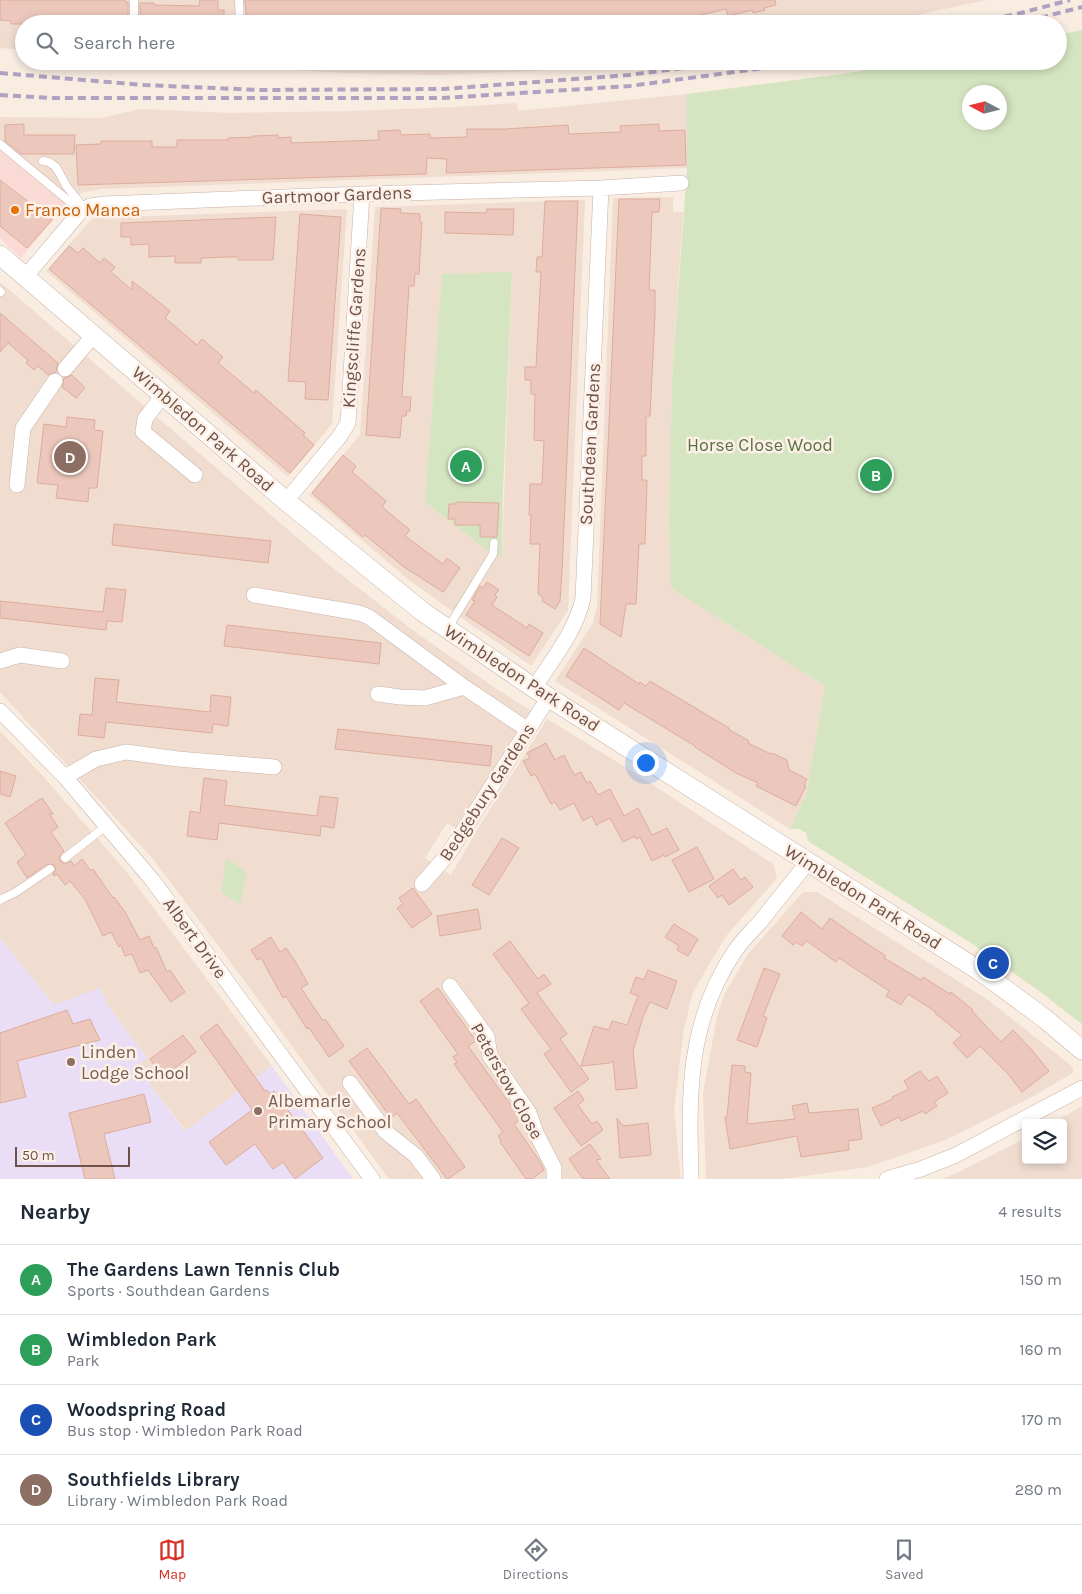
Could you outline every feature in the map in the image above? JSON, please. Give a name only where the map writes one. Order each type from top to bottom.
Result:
[{"type":"street","name":"Gartmoor Gardens","points":[[83,210],[104,204],[362,194],[601,188],[681,183]]},
{"type":"street","name":"Southdean Gardens","points":[[541,693],[581,610],[584,598],[601,188]]},
{"type":"street","name":"Kingscliffe Gardens","points":[[286,501],[340,436],[348,423],[362,194]]},
{"type":"street","points":[[25,277],[83,210]]},
{"type":"street","name":"Wimbledon Park Road","points":[[0,255],[354,558],[447,629],[541,693],[983,973],[1044,1018],[1082,1050]]},
{"type":"street","points":[[65,370],[93,336]]},
{"type":"street","points":[[17,485],[22,428],[55,381]]},
{"type":"street","points":[[163,395],[145,419],[143,432],[195,475]]},
{"type":"street","points":[[254,595],[359,613],[369,617],[464,687],[528,730]]},
{"type":"street","points":[[0,662],[20,655],[62,661]]},
{"type":"street","points":[[378,694],[425,698],[464,687]]},
{"type":"street","name":"Bedgebury Gardens","points":[[422,884],[449,853],[528,730],[541,693]]},
{"type":"street","name":"Albert Drive","points":[[0,711],[65,777],[154,881],[372,1179]]},
{"type":"street","points":[[65,777],[96,759],[126,752],[178,759],[274,766]]},
{"type":"street","points":[[691,1179],[690,1088],[693,1060],[703,1015],[719,978],[736,949],[808,862]]},
{"type":"street","name":"Peterstow Close","points":[[450,986],[486,1037],[490,1056],[529,1113],[536,1133],[554,1168],[554,1179]]},
{"type":"street","points":[[350,1083],[386,1132],[416,1156],[433,1179]]},
{"type":"street","points":[[887,1179],[921,1169],[956,1155],[1082,1088]]},
{"type":"lane","points":[[134,0],[134,15]]},
{"type":"lane","points":[[239,0],[240,15]]},
{"type":"lane","points":[[0,144],[83,210]]},
{"type":"lane","points":[[43,161],[49,162],[56,167],[66,187],[83,210]]},
{"type":"lane","points":[[447,629],[493,554],[494,543]]},
{"type":"lane","points":[[65,858],[106,826]]},
{"type":"lane","points":[[0,900],[16,892],[50,869]]},
{"type":"shaded area","points":[[0,0],[986,0],[917,15],[15,15],[15,49],[0,48]]},
{"type":"shaded area","points":[[292,70],[545,70],[436,75]]},
{"type":"shaded area","points":[[687,94],[687,168],[102,189],[84,192],[70,200],[0,140],[0,117],[101,118],[141,109],[231,113],[353,111],[517,103],[518,111]]},
{"type":"shaded area","points":[[0,140],[70,200],[21,258],[0,239]]},
{"type":"shaded area","points":[[673,197],[673,212],[683,212],[672,379],[669,519],[671,588],[825,686],[806,794],[790,829],[555,681],[593,623],[597,606],[613,198]]},
{"type":"shaded area","points":[[585,200],[568,610],[532,665],[530,665],[460,617],[497,554],[502,556],[512,272],[442,275],[425,502],[489,552],[452,611],[409,580],[309,495],[360,435],[375,207]]},
{"type":"shaded area","points":[[347,209],[332,424],[288,477],[46,271],[90,221],[95,218]]},
{"type":"shaded area","points":[[0,282],[328,564],[411,629],[533,712],[457,829],[447,823],[425,858],[451,875],[547,719],[627,768],[773,864],[777,878],[726,936],[693,992],[684,1028],[674,1110],[681,1179],[389,1179],[152,858],[0,692]]},
{"type":"shaded area","points":[[0,731],[42,775],[125,870],[272,1066],[186,1131],[136,1066],[147,1058],[105,1002],[106,998],[54,1005],[0,938]]},
{"type":"shaded area","points":[[803,892],[817,892],[988,1000],[1073,1067],[1073,1073],[1030,1098],[945,1140],[868,1167],[783,1179],[706,1179],[703,1093],[717,1017],[724,995],[748,954]]},
{"type":"shaded area","name":"Linden Lodge School","points":[[0,938],[54,1005],[100,988],[106,999],[105,1002],[147,1058],[136,1066],[185,1131],[272,1066],[353,1179],[0,1179]]},
{"type":"shaded area","points":[[1082,1106],[1082,1179],[941,1179],[957,1173],[1022,1140],[1022,1164],[1067,1164],[1067,1119],[1060,1119]]},
{"type":"green space","name":"Horse Close Wood","points":[[1082,30],[1082,1024],[971,943],[808,841],[806,833],[799,829],[790,829],[806,794],[825,686],[671,588],[669,519],[672,379],[687,168],[687,94],[866,70],[1067,70],[1067,33]]},
{"type":"green space","points":[[512,272],[502,557],[497,555],[460,617],[452,611],[489,552],[425,502],[442,274]]},
{"type":"green space","points":[[226,858],[247,872],[240,904],[221,892]]},
{"type":"building","points":[[0,0],[125,0],[125,2],[128,2],[128,15],[15,15],[15,24],[11,24],[11,21],[0,20]]},
{"type":"building","points":[[200,0],[218,0],[218,10],[224,10],[224,15],[140,15],[140,3],[199,6]]},
{"type":"building","points":[[245,0],[775,0],[776,5],[753,13],[753,10],[732,15],[728,15],[726,9],[701,15],[246,15]]},
{"type":"building","points":[[24,124],[24,135],[75,135],[74,154],[21,154],[5,141],[5,125]]},
{"type":"building","points":[[659,124],[659,131],[685,130],[686,165],[446,173],[447,159],[427,158],[426,174],[78,185],[76,145],[101,144],[101,141],[152,141],[152,147],[177,147],[177,140],[228,140],[228,138],[253,136],[278,135],[278,138],[291,137],[291,143],[379,140],[378,131],[400,130],[401,135],[430,134],[430,138],[467,137],[467,129],[505,129],[568,125],[569,134],[621,132],[620,126]]},
{"type":"building","points":[[0,180],[52,220],[27,248],[0,226]]},
{"type":"building","points":[[619,199],[660,199],[659,212],[652,212],[649,290],[655,290],[655,315],[650,416],[646,416],[646,456],[642,456],[642,480],[647,480],[645,544],[639,544],[636,604],[626,604],[621,637],[600,624]]},
{"type":"building","points":[[545,201],[578,201],[562,573],[560,601],[555,609],[542,601],[543,598],[538,594],[540,544],[530,544],[530,484],[542,484],[544,441],[534,440],[535,394],[531,394],[531,380],[525,380],[525,367],[536,367],[541,272],[536,272],[537,257],[542,257]]},
{"type":"building","points":[[381,208],[401,209],[400,213],[420,214],[420,222],[422,222],[419,274],[415,274],[414,286],[409,286],[402,397],[411,397],[410,411],[407,411],[406,416],[402,416],[400,438],[366,435]]},
{"type":"building","points":[[487,209],[514,209],[513,235],[445,233],[445,212],[486,213]]},
{"type":"building","points":[[300,214],[341,217],[328,400],[305,399],[306,382],[288,381]]},
{"type":"building","points":[[276,217],[273,260],[238,260],[238,257],[226,257],[201,258],[201,263],[175,263],[175,256],[149,257],[149,244],[131,245],[131,237],[121,237],[121,223]]},
{"type":"building","points":[[69,246],[78,253],[83,248],[100,263],[104,258],[115,267],[111,272],[132,290],[132,281],[170,311],[165,318],[197,345],[202,339],[223,357],[218,363],[254,393],[256,390],[305,433],[303,435],[314,445],[290,473],[49,269]]},
{"type":"building","points":[[0,313],[58,363],[56,372],[48,375],[38,366],[34,370],[26,363],[28,360],[8,343],[0,352]]},
{"type":"building","points":[[72,375],[85,388],[76,398],[62,387],[64,378]]},
{"type":"building","points":[[67,417],[95,420],[94,430],[103,431],[97,488],[89,488],[88,502],[56,498],[58,485],[37,483],[44,424],[66,427]]},
{"type":"building","points":[[343,455],[356,466],[352,472],[386,501],[382,507],[410,530],[405,536],[443,564],[447,558],[460,568],[443,592],[404,567],[365,535],[363,537],[312,493]]},
{"type":"building","points":[[456,502],[499,503],[497,537],[480,537],[480,525],[455,525],[455,519],[448,519],[449,504],[456,504]]},
{"type":"building","points":[[114,524],[271,541],[268,563],[112,545]]},
{"type":"building","points":[[487,582],[499,590],[495,595],[497,597],[492,605],[527,628],[529,624],[543,633],[529,656],[466,615],[475,601],[472,600],[480,586],[483,588]]},
{"type":"building","points":[[106,588],[126,590],[122,622],[107,621],[106,630],[0,618],[0,601],[103,612]]},
{"type":"building","points":[[227,625],[381,643],[379,664],[224,646]]},
{"type":"building","points":[[584,648],[639,684],[640,682],[646,686],[650,681],[729,728],[749,741],[748,743],[787,760],[789,770],[807,779],[804,785],[806,786],[796,806],[756,786],[758,783],[736,773],[624,703],[619,710],[566,676]]},
{"type":"building","points":[[95,678],[119,680],[116,702],[210,712],[211,695],[231,697],[228,726],[213,724],[212,733],[106,722],[104,738],[78,735],[80,714],[92,715]]},
{"type":"building","points":[[338,729],[492,746],[490,766],[335,749]]},
{"type":"building","points":[[546,743],[555,760],[564,755],[574,775],[581,772],[587,783],[590,781],[598,795],[610,789],[624,816],[638,808],[652,835],[667,828],[679,850],[652,861],[640,837],[636,839],[635,836],[623,842],[610,818],[596,825],[592,816],[583,821],[574,803],[560,810],[555,802],[551,804],[535,774],[531,776],[523,761],[530,758],[527,753]]},
{"type":"building","points":[[0,771],[16,776],[10,797],[0,794]]},
{"type":"building","points":[[204,778],[227,781],[224,805],[317,816],[320,796],[338,798],[334,828],[321,826],[320,836],[219,823],[217,840],[187,836],[190,811],[200,813]]},
{"type":"building","points":[[42,798],[53,814],[50,815],[58,827],[51,832],[64,851],[60,855],[60,861],[65,864],[71,861],[74,866],[82,859],[91,871],[93,869],[125,912],[140,940],[149,936],[167,972],[170,970],[185,992],[171,1002],[148,970],[140,973],[132,954],[125,956],[121,945],[119,947],[111,932],[103,936],[85,899],[70,881],[65,885],[57,874],[54,876],[53,874],[56,869],[54,865],[47,864],[27,878],[17,862],[26,855],[5,823]]},
{"type":"building","points":[[502,838],[519,848],[489,895],[472,885]]},
{"type":"building","points":[[697,847],[714,879],[689,892],[672,860]]},
{"type":"building","points":[[733,869],[741,880],[745,877],[753,887],[729,905],[722,895],[718,898],[709,886]]},
{"type":"building","points":[[413,888],[432,914],[412,928],[397,908],[403,904],[399,898]]},
{"type":"building","points":[[478,909],[481,929],[440,936],[437,916]]},
{"type":"building","points":[[801,912],[822,929],[830,918],[886,956],[884,958],[921,980],[923,977],[950,994],[951,992],[973,1010],[1001,1042],[1013,1030],[1049,1071],[1022,1092],[1008,1074],[980,1046],[967,1058],[953,1043],[962,1035],[936,1012],[908,994],[901,1005],[886,996],[889,991],[839,958],[836,962],[807,941],[802,946],[796,942],[793,945],[782,936]]},
{"type":"building","points":[[674,924],[698,939],[688,956],[677,950],[679,946],[665,937]]},
{"type":"building","points":[[271,937],[280,952],[286,948],[295,961],[308,984],[301,988],[323,1021],[325,1019],[344,1046],[329,1057],[309,1028],[307,1029],[286,996],[283,998],[261,958],[257,960],[251,950]]},
{"type":"building","points":[[510,941],[538,979],[544,974],[551,984],[537,993],[567,1034],[560,1039],[589,1079],[571,1092],[544,1054],[551,1049],[521,1009],[529,1003],[493,954]]},
{"type":"building","points":[[764,968],[780,974],[763,1016],[767,1018],[757,1047],[737,1040]]},
{"type":"building","points":[[648,970],[677,981],[667,1009],[650,1002],[643,1017],[633,1051],[637,1088],[616,1090],[613,1061],[610,1063],[581,1066],[594,1026],[609,1030],[612,1021],[627,1025],[638,996],[630,993],[636,977],[644,980]]},
{"type":"building","points":[[438,988],[476,1041],[468,1046],[521,1119],[514,1124],[544,1170],[532,1179],[526,1179],[500,1142],[498,1136],[503,1132],[454,1064],[457,1062],[453,1057],[458,1054],[420,1001]]},
{"type":"building","points":[[67,1010],[73,1024],[90,1019],[100,1040],[17,1061],[26,1097],[0,1103],[0,1033]]},
{"type":"building","points":[[217,1024],[265,1091],[267,1090],[270,1094],[274,1091],[323,1158],[295,1179],[283,1162],[273,1169],[255,1144],[226,1165],[209,1142],[252,1110],[200,1037]]},
{"type":"building","points":[[183,1035],[196,1052],[163,1077],[150,1059]]},
{"type":"building","points":[[367,1048],[409,1104],[416,1099],[465,1167],[447,1179],[397,1113],[391,1118],[349,1061]]},
{"type":"building","points":[[732,1065],[745,1066],[745,1072],[751,1073],[747,1124],[795,1119],[792,1106],[807,1103],[809,1113],[858,1109],[862,1139],[848,1141],[849,1150],[801,1157],[797,1136],[730,1149],[725,1117],[727,1117]]},
{"type":"building","points":[[920,1071],[929,1081],[937,1076],[948,1093],[934,1102],[937,1106],[925,1114],[923,1111],[901,1121],[899,1117],[881,1126],[872,1108],[893,1099],[892,1097],[909,1089],[904,1081]]},
{"type":"building","points":[[578,1091],[584,1100],[578,1105],[592,1124],[597,1121],[603,1130],[581,1146],[554,1108]]},
{"type":"building","points":[[144,1094],[151,1122],[104,1134],[115,1179],[85,1179],[69,1113]]},
{"type":"building","points":[[617,1118],[623,1126],[648,1123],[651,1155],[620,1158]]},
{"type":"building","points":[[590,1144],[601,1159],[596,1160],[610,1179],[583,1179],[569,1159]]},
{"type":"railway","points":[[1012,15],[1070,0]]},
{"type":"railway","points":[[1050,15],[1082,7]]},
{"type":"railway","points":[[0,73],[144,85],[260,90],[443,89],[629,75],[668,70]]},
{"type":"railway","points":[[0,95],[53,98],[443,98],[630,86],[749,70]]},
{"type":"place","name":"Franco Manca","points":[[15,210]]},
{"type":"place","name":"Southfields Library","points":[[70,457]]},
{"type":"place","name":"The Gardens Lawn Tennis Club","points":[[466,466]]},
{"type":"place","name":"Wimbledon Park","points":[[876,475]]},
{"type":"place","name":"Woodspring Road","points":[[993,963]]},
{"type":"place","name":"Linden Lodge School","points":[[71,1062]]},
{"type":"place","name":"Albemarle Primary School","points":[[258,1111]]}]
